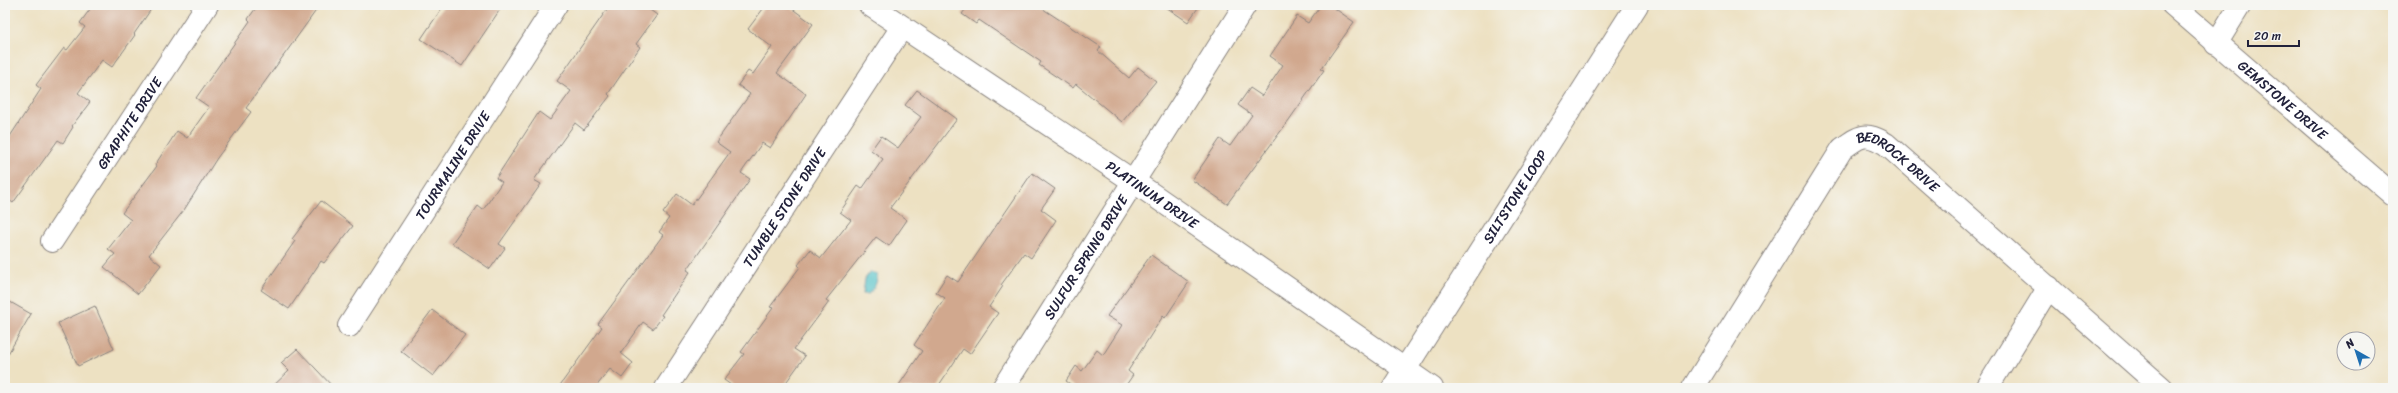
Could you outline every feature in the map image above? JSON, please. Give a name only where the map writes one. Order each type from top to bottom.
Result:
[{"type":"street","name":"GRAPHITE DRIVE","points":[[52,241],[207,5]]},
{"type":"street","name":"TOURMALINE DRIVE","points":[[349,326],[556,5]]},
{"type":"street","name":"PLATINUM DRIVE","points":[[870,5],[1133,181],[1432,388]]},
{"type":"street","name":"SULFUR SPRING DRIVE","points":[[1003,388],[1245,5]]},
{"type":"street","name":"SILTSTONE LOOP","points":[[1393,388],[1637,5]]},
{"type":"street","name":"GEMSTONE DRIVE","points":[[2173,5],[2216,44],[2393,195]]},
{"type":"street","points":[[2216,44],[2240,5]]},
{"type":"street","name":"TUMBLE STONE DRIVE","points":[[666,388],[902,27]]},
{"type":"street","name":"BEDROCK DRIVE","points":[[1693,388],[1842,149],[1858,137],[1872,136],[1886,144],[2162,388]]},
{"type":"street","points":[[1986,388],[2049,287]]},
{"type":"water","points":[[870,272],[877,274],[876,282],[874,288],[868,294],[863,294],[865,279]]},
{"type":"building","points":[[93,5],[154,5],[112,67],[102,60],[78,93],[90,102],[72,126],[73,127],[63,143],[58,140],[13,203],[5,197],[5,144],[41,89],[36,85],[64,48],[67,50],[85,27],[80,23]]},
{"type":"building","points":[[258,5],[320,5],[246,108],[251,112],[217,158],[184,210],[149,255],[161,265],[138,294],[104,267],[115,254],[108,249],[131,220],[122,213],[157,166],[155,165],[177,131],[187,138],[209,107],[196,98],[250,21],[248,19]]},
{"type":"building","points":[[444,5],[503,5],[462,66],[421,39]]},
{"type":"building","points":[[610,5],[643,5],[657,15],[636,44],[640,47],[608,94],[610,96],[584,130],[575,123],[534,180],[541,184],[499,244],[505,248],[490,269],[452,243],[478,206],[483,210],[502,182],[496,178],[539,112],[550,120],[571,91],[557,81]]},
{"type":"building","points":[[766,5],[787,5],[813,24],[777,73],[806,94],[770,148],[762,143],[741,173],[750,179],[687,270],[690,272],[661,315],[663,316],[653,329],[643,322],[621,353],[633,363],[622,378],[610,369],[595,388],[558,388],[602,327],[598,324],[663,235],[659,232],[669,218],[663,213],[677,194],[692,205],[730,152],[716,142],[750,94],[738,85],[748,71],[753,74],[772,47],[748,29]]},
{"type":"building","points":[[958,5],[1037,5],[1101,47],[1098,51],[1129,78],[1138,67],[1156,81],[1122,122],[1076,84],[1073,88],[1039,65],[1041,62],[979,20],[976,24],[962,14],[965,10]]},
{"type":"building","points":[[1163,5],[1200,5],[1188,22]]},
{"type":"building","points":[[1321,5],[1330,5],[1354,22],[1321,69],[1324,70],[1227,204],[1192,180],[1220,139],[1230,146],[1252,115],[1238,105],[1250,88],[1262,96],[1283,65],[1270,56],[1297,16],[1308,23]]},
{"type":"building","points":[[917,90],[957,119],[890,208],[907,220],[889,246],[876,237],[826,300],[829,302],[794,349],[805,356],[782,388],[735,388],[724,380],[744,354],[741,352],[773,308],[770,307],[800,267],[798,265],[810,250],[821,258],[851,220],[840,212],[858,186],[862,189],[883,159],[871,150],[881,136],[898,148],[921,117],[905,105]]},
{"type":"building","points":[[1032,173],[1055,189],[1041,209],[1056,220],[1031,258],[1024,253],[1001,285],[1003,286],[989,307],[998,313],[970,354],[963,349],[937,388],[897,388],[922,351],[914,345],[945,298],[936,292],[947,275],[958,282]]},
{"type":"building","points":[[321,201],[353,226],[324,263],[321,261],[289,309],[261,290],[295,241],[292,239]]},
{"type":"building","points":[[1151,255],[1189,282],[1165,318],[1163,316],[1128,371],[1133,375],[1124,388],[1076,388],[1066,381],[1076,366],[1082,371],[1097,350],[1103,355],[1122,325],[1107,316]]},
{"type":"building","points":[[5,299],[31,314],[5,359]]},
{"type":"building","points":[[95,306],[114,349],[78,366],[58,323]]},
{"type":"building","points":[[432,310],[465,335],[433,376],[401,351]]},
{"type":"building","points":[[297,349],[334,388],[271,388],[289,371],[281,363]]}]
